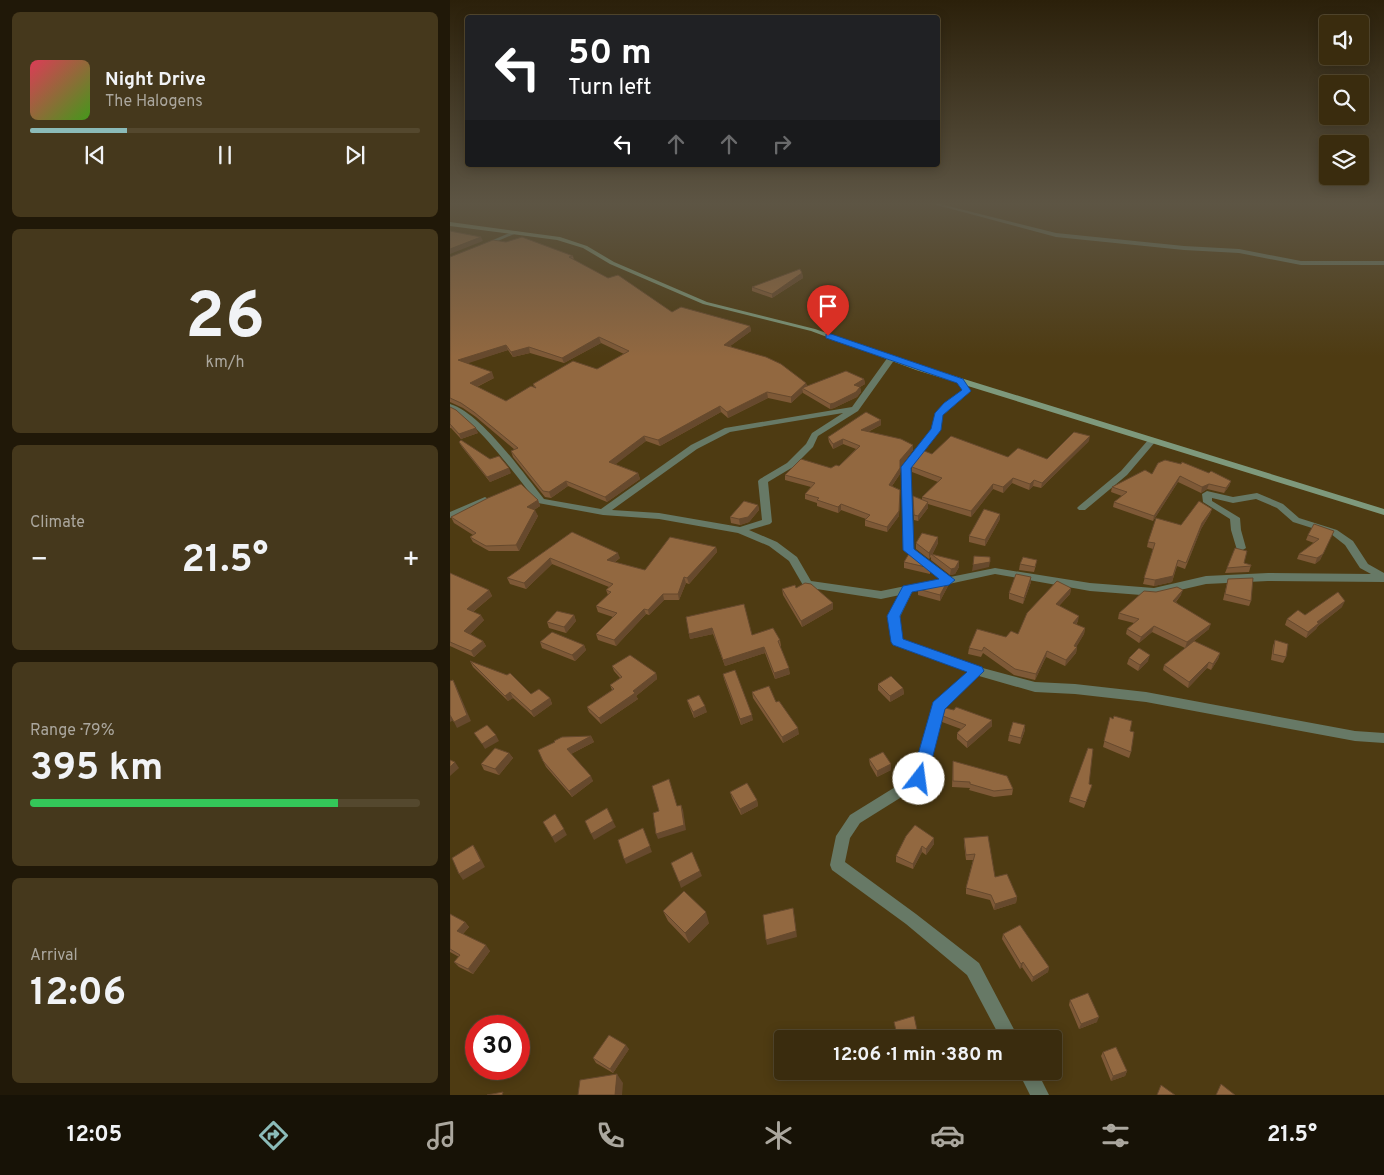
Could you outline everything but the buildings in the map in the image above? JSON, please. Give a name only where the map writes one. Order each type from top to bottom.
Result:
[{"type":"main road","points":[[599,255],[704,303],[804,327],[960,381],[1384,512]]},
{"type":"street","points":[[1263,255],[1301,262],[1384,263]]},
{"type":"street","points":[[740,530],[767,522],[763,481],[790,466],[810,445],[815,435],[855,408],[892,359]]},
{"type":"street","points":[[949,580],[908,550],[906,467],[936,430],[938,415],[966,391],[960,381]]},
{"type":"street","points":[[450,406],[460,410],[486,434],[521,485],[541,501],[603,512],[658,516],[740,530],[773,544],[786,554],[792,559],[808,584],[881,595],[908,588],[996,572],[1090,588],[1154,592],[1206,580],[1268,577],[1384,578]]},
{"type":"street","points":[[603,512],[694,447],[728,430],[855,408]]},
{"type":"street","points":[[1082,508],[1124,473],[1152,441]]},
{"type":"street","points":[[1241,548],[1236,530],[1236,518],[1208,502],[1207,494],[1234,500],[1257,496],[1280,506],[1296,520],[1334,532],[1349,543],[1364,566],[1384,578]]},
{"type":"street","points":[[450,515],[493,497]]},
{"type":"street","points":[[908,588],[894,616],[897,642],[977,671],[1035,687],[1075,689],[1146,698],[1355,736],[1384,738]]},
{"type":"street","points":[[977,671],[938,706],[919,779],[855,819],[843,836],[837,865],[911,919],[973,969],[1005,1030]]},
{"type":"street","points":[[1032,1080],[1040,1095]]},
{"type":"route","points":[[828,336],[908,365],[960,381],[966,391],[938,415],[936,430],[906,467],[908,550],[949,580],[908,588],[894,616],[897,642],[977,671],[938,706],[919,779]]}]
